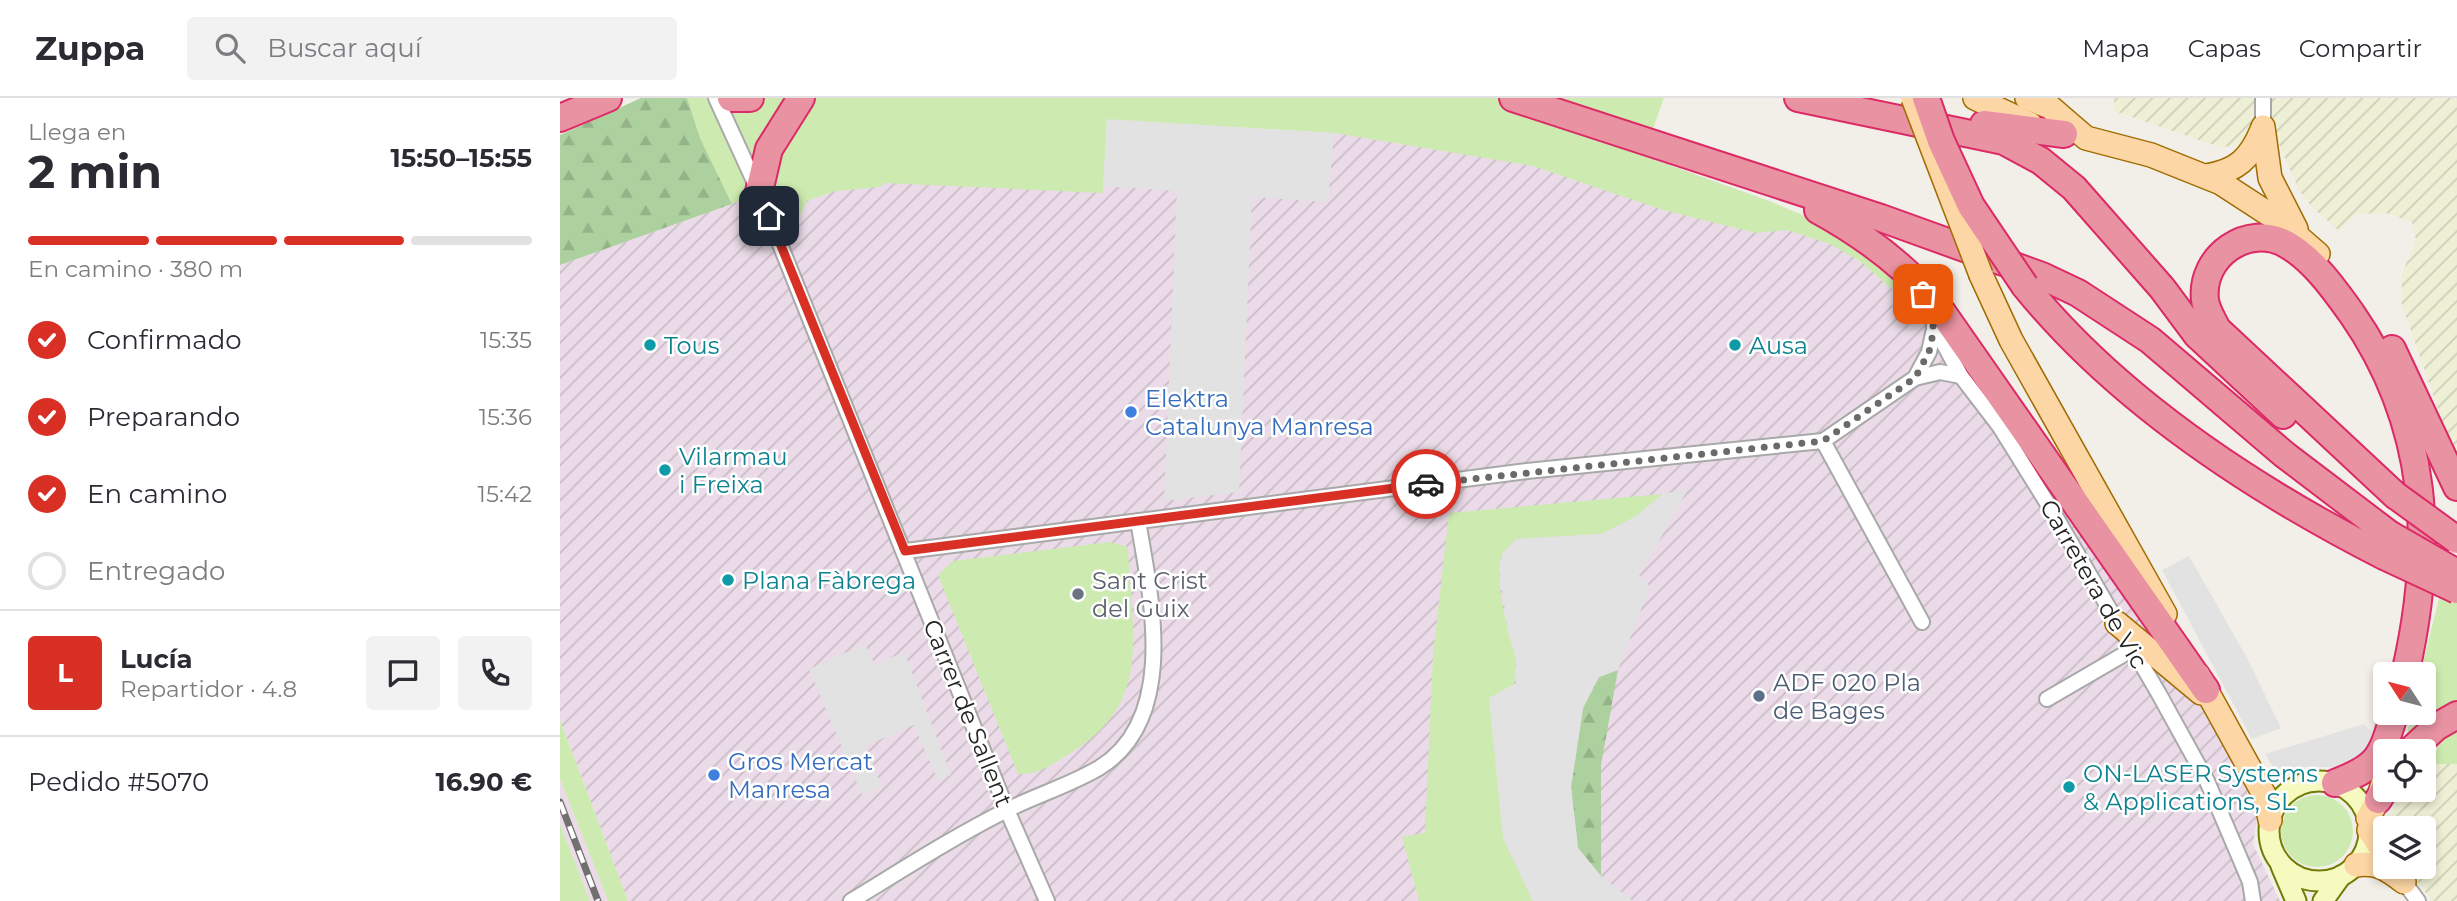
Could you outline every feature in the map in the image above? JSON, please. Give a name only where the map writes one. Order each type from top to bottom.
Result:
[{"type":"highway","points":[[560,118],[608,98]]},
{"type":"highway","points":[[731,98],[750,98]]},
{"type":"highway","points":[[758,192],[769,149],[801,98]]},
{"type":"highway","points":[[1513,98],[1771,185],[1881,218],[2042,276],[2078,293],[2150,340],[2285,455],[2390,524],[2457,573]]},
{"type":"highway","points":[[1798,98],[2004,141],[2041,161],[2074,188],[2162,288],[2197,335],[2457,590]]},
{"type":"highway","points":[[1926,98],[1941,141],[1971,206],[2025,286],[2075,344],[2145,403],[2277,497],[2457,540]]},
{"type":"highway","points":[[1853,108],[2075,136]]},
{"type":"highway","points":[[1771,185],[1848,226],[1914,278],[1973,352],[2210,697]]},
{"type":"highway","points":[[2407,662],[2421,591],[2421,503],[2419,474],[2394,395],[2360,326],[2334,290],[2300,254],[2287,244],[2262,236],[2250,238],[2228,248],[2213,264],[2205,290],[2205,302],[2217,329],[2390,524],[2457,551]]},
{"type":"highway","points":[[2375,328],[2391,346],[2457,487]]},
{"type":"highway","points":[[2423,739],[2436,727],[2457,716]]},
{"type":"highway","points":[[2336,783],[2369,768],[2381,751],[2390,725]]},
{"type":"main road","points":[[1913,98],[1981,275],[2011,340],[2266,798],[2270,820],[2269,837],[2296,901]]},
{"type":"main road","points":[[1975,98],[1998,112],[2075,136],[2151,155],[2206,176],[2240,194],[2301,240],[2333,271],[2375,328],[2413,420],[2429,488],[2434,555],[2426,631],[2418,662]]},
{"type":"main road","points":[[2027,98],[2050,107],[2075,136]]},
{"type":"main road","points":[[2206,176],[2229,171],[2247,159],[2263,127]]},
{"type":"main road","points":[[2263,127],[2270,178],[2301,240]]},
{"type":"main road","points":[[2118,623],[2210,697]]},
{"type":"main road","points":[[2270,820],[2278,801],[2293,788],[2313,781],[2336,783],[2353,794],[2373,801]]},
{"type":"main road","points":[[2323,901],[2366,848],[2377,802]]},
{"type":"main road","points":[[2279,862],[2291,873],[2307,880],[2325,881],[2373,862]]},
{"type":"street","name":"Carrer de Sallent","points":[[716,98],[758,192],[905,551],[907,564],[1007,810],[1047,901]]},
{"type":"street","points":[[2263,98],[2263,127]]},
{"type":"street","name":"Carretera de Vic","points":[[1914,278],[1923,294],[1934,329],[1961,376],[2000,427],[2118,623],[2207,781],[2250,882],[2253,901]]},
{"type":"street","points":[[1915,378],[1929,352],[1934,329]]},
{"type":"street","points":[[905,551],[1527,471],[1823,441],[1915,378],[1940,372],[1961,376]]},
{"type":"street","points":[[1823,441],[1922,622]]},
{"type":"street","points":[[851,901],[1007,810],[1100,767],[1125,746],[1138,723],[1154,674],[1153,606],[1138,521]]},
{"type":"street","points":[[2047,699],[2133,649]]},
{"type":"street","points":[[2403,879],[2418,901]]},
{"type":"shaded area","points":[[1528,114],[1769,201],[1910,286],[2201,701],[2258,812],[2253,844],[2280,901],[628,901],[560,720],[560,265],[732,204],[775,183]]},
{"type":"shaded area","points":[[1107,119],[1334,133],[1328,202],[1252,197],[1239,492],[1164,501],[1177,191],[1103,186]]},
{"type":"shaded area","points":[[1688,489],[1639,576],[1650,586],[1618,670],[1599,677],[1583,708],[1571,787],[1578,848],[1601,876],[1633,901],[1533,901],[1503,838],[1489,698],[1516,683],[1516,658],[1508,632],[1500,575],[1502,554],[1517,539],[1602,534],[1636,516],[1663,494]]},
{"type":"shaded area","points":[[2189,556],[2247,658],[2281,728],[2252,739],[2162,570]]},
{"type":"shaded area","points":[[865,644],[875,665],[904,652],[951,775],[938,781],[914,725],[865,746],[882,787],[862,795],[809,669]]},
{"type":"shaded area","points":[[2364,724],[2376,735],[2365,753],[2349,767],[2303,767],[2279,777],[2265,754]]},
{"type":"shaded area","points":[[560,779],[608,901],[590,901],[560,824]]},
{"type":"green space","points":[[641,98],[687,98],[700,138],[732,204],[560,265],[560,135]]},
{"type":"green space","points":[[687,98],[1664,98],[1643,156],[1769,201],[1824,224],[1910,286],[1916,310],[1861,262],[1830,244],[1787,230],[1756,233],[1663,210],[1533,166],[1334,133],[1107,120],[1103,193],[885,183],[879,187],[836,191],[807,201],[796,225],[775,183],[732,204],[700,138]]},
{"type":"green space","points":[[2114,98],[2457,98],[2457,464],[2401,302],[2402,274],[2416,240],[2412,222],[2386,213],[2357,214],[2339,231],[2311,206],[2299,190],[2278,142],[2220,147],[2114,111]]},
{"type":"green space","points":[[1663,494],[1636,516],[1602,534],[1517,539],[1503,553],[1499,578],[1506,622],[1516,658],[1503,838],[1533,901],[1419,901],[1402,837],[1425,833],[1433,655],[1449,513]]},
{"type":"green space","points":[[1110,542],[1128,547],[1133,636],[1127,687],[1116,711],[1098,732],[1046,768],[1033,773],[1018,774],[938,575],[953,561]]},
{"type":"green space","points":[[2441,591],[2457,598],[2457,709],[2436,722],[2436,662],[2423,662]]},
{"type":"green space","points":[[1618,670],[1601,765],[1601,876],[1578,848],[1571,787],[1583,708],[1599,677]]},
{"type":"green space","points":[[560,720],[628,901],[608,901],[560,779]]},
{"type":"green space","points":[[2409,725],[2431,725],[2408,739],[2405,739]]},
{"type":"green space","points":[[2457,731],[2457,764],[2436,764],[2436,751],[2440,740]]},
{"type":"green space","points":[[2457,763],[2457,901],[2432,901],[2416,879],[2436,879],[2436,816],[2391,816],[2397,802],[2436,802],[2436,765]]},
{"type":"green space","points":[[2317,795],[2331,798],[2343,805],[2350,817],[2353,831],[2350,845],[2343,857],[2331,864],[2317,867],[2303,864],[2291,857],[2284,845],[2281,831],[2284,817],[2291,805],[2303,798]]},
{"type":"green space","points":[[560,824],[590,901],[560,901]]},
{"type":"railway","points":[[560,802],[598,901]]},
{"type":"way so far","points":[[1426,484],[1823,441],[1882,404],[1915,378],[1929,352],[1934,329],[1923,294]]},
{"type":"place","name":"Tous","points":[[650,345]]},
{"type":"place","name":"Ausa","points":[[1735,345]]},
{"type":"place","name":"Elektra Catalunya Manresa","points":[[1131,412]]},
{"type":"place","name":"Vilarmau i Freixa","points":[[665,470]]},
{"type":"place","name":"Plana Fàbrega","points":[[728,580]]},
{"type":"place","name":"Sant Crist del Guix","points":[[1078,594]]},
{"type":"place","name":"ADF 020 Pla de Bages","points":[[1759,696]]},
{"type":"place","name":"Gros Mercat Manresa","points":[[714,775]]},
{"type":"place","name":"ON-LASER Systems & Applications, SL","points":[[2069,787]]},
{"type":"route","points":[[769,216],[905,551],[1426,484]]}]
